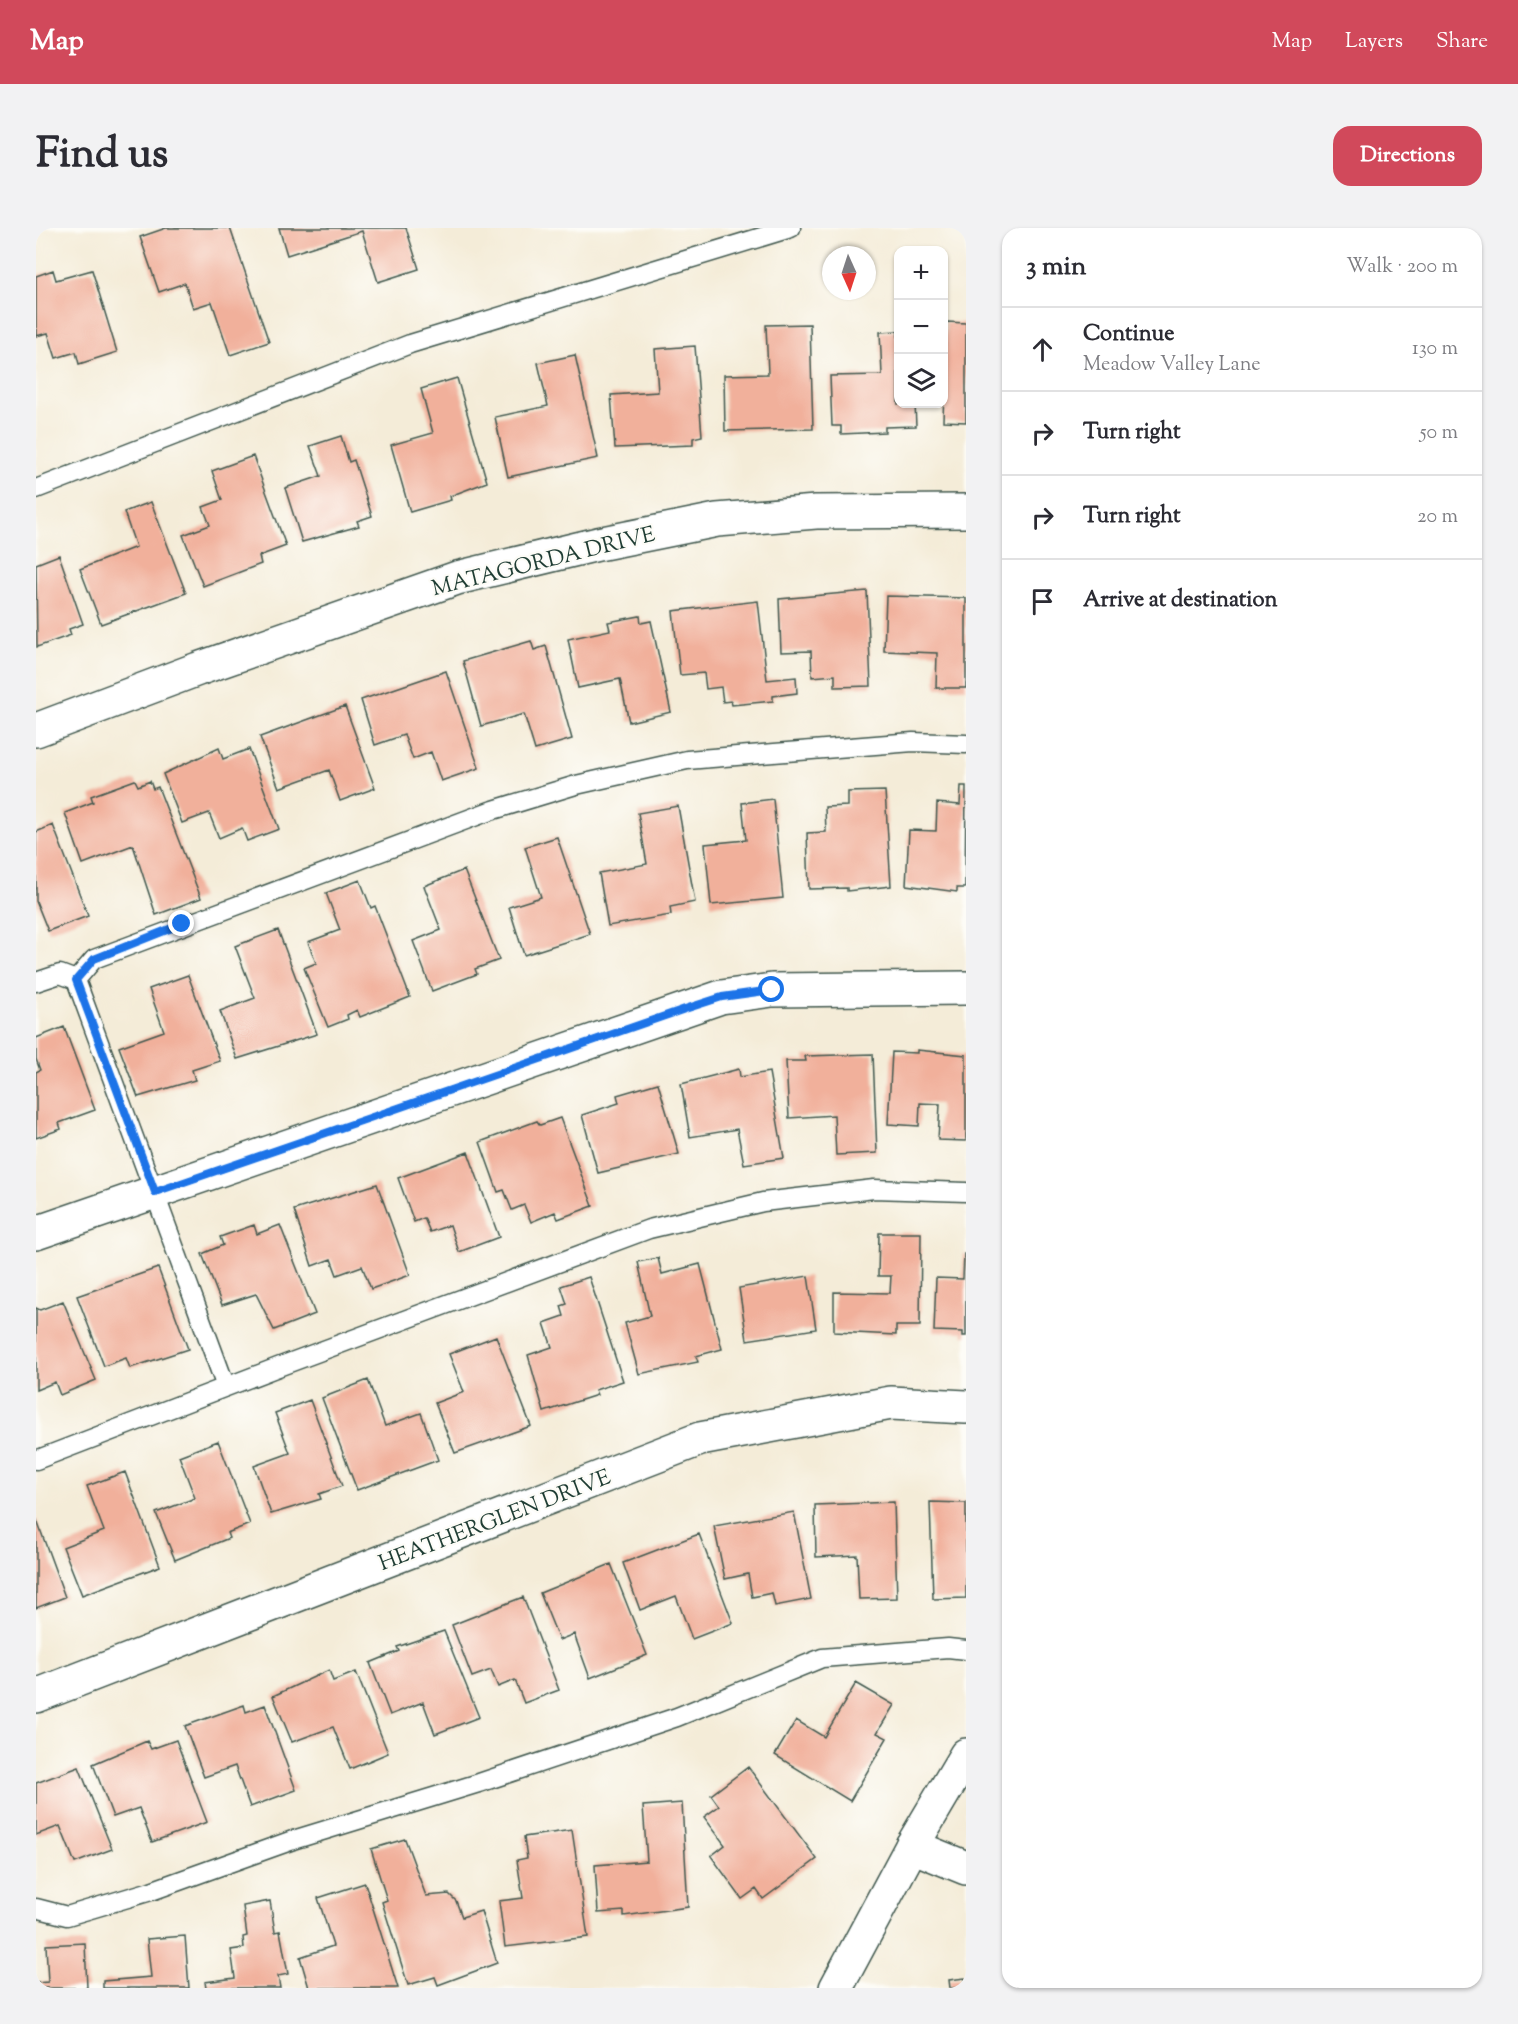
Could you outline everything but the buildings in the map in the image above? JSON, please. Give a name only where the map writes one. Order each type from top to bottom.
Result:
[{"type":"street","name":"MATAGORDA DRIVE","points":[[36,730],[198,669],[457,578],[598,544],[717,520],[816,512],[966,511]]},
{"type":"street","points":[[36,1233],[722,997],[772,990],[966,988]]},
{"type":"street","name":"HEATHERGLEN DRIVE","points":[[36,1696],[700,1440],[891,1403],[966,1407]]},
{"type":"street","points":[[836,1988],[912,1846],[966,1755]]},
{"type":"street","points":[[912,1846],[966,1868]]},
{"type":"lane","points":[[36,489],[410,344],[791,228]]},
{"type":"lane","points":[[76,980],[94,959],[105,954],[490,811],[576,785],[687,760],[913,742],[966,744]]},
{"type":"lane","points":[[36,982],[60,974],[76,980],[226,1387]]},
{"type":"lane","points":[[36,1460],[650,1229],[774,1200],[874,1189],[966,1192]]},
{"type":"lane","points":[[36,1908],[67,1917],[151,1891],[293,1840],[479,1783],[677,1717],[822,1658],[948,1648],[966,1650]]},
{"type":"route","points":[[182,924],[94,959],[76,980],[155,1192],[685,1009],[722,997],[772,990]]}]
